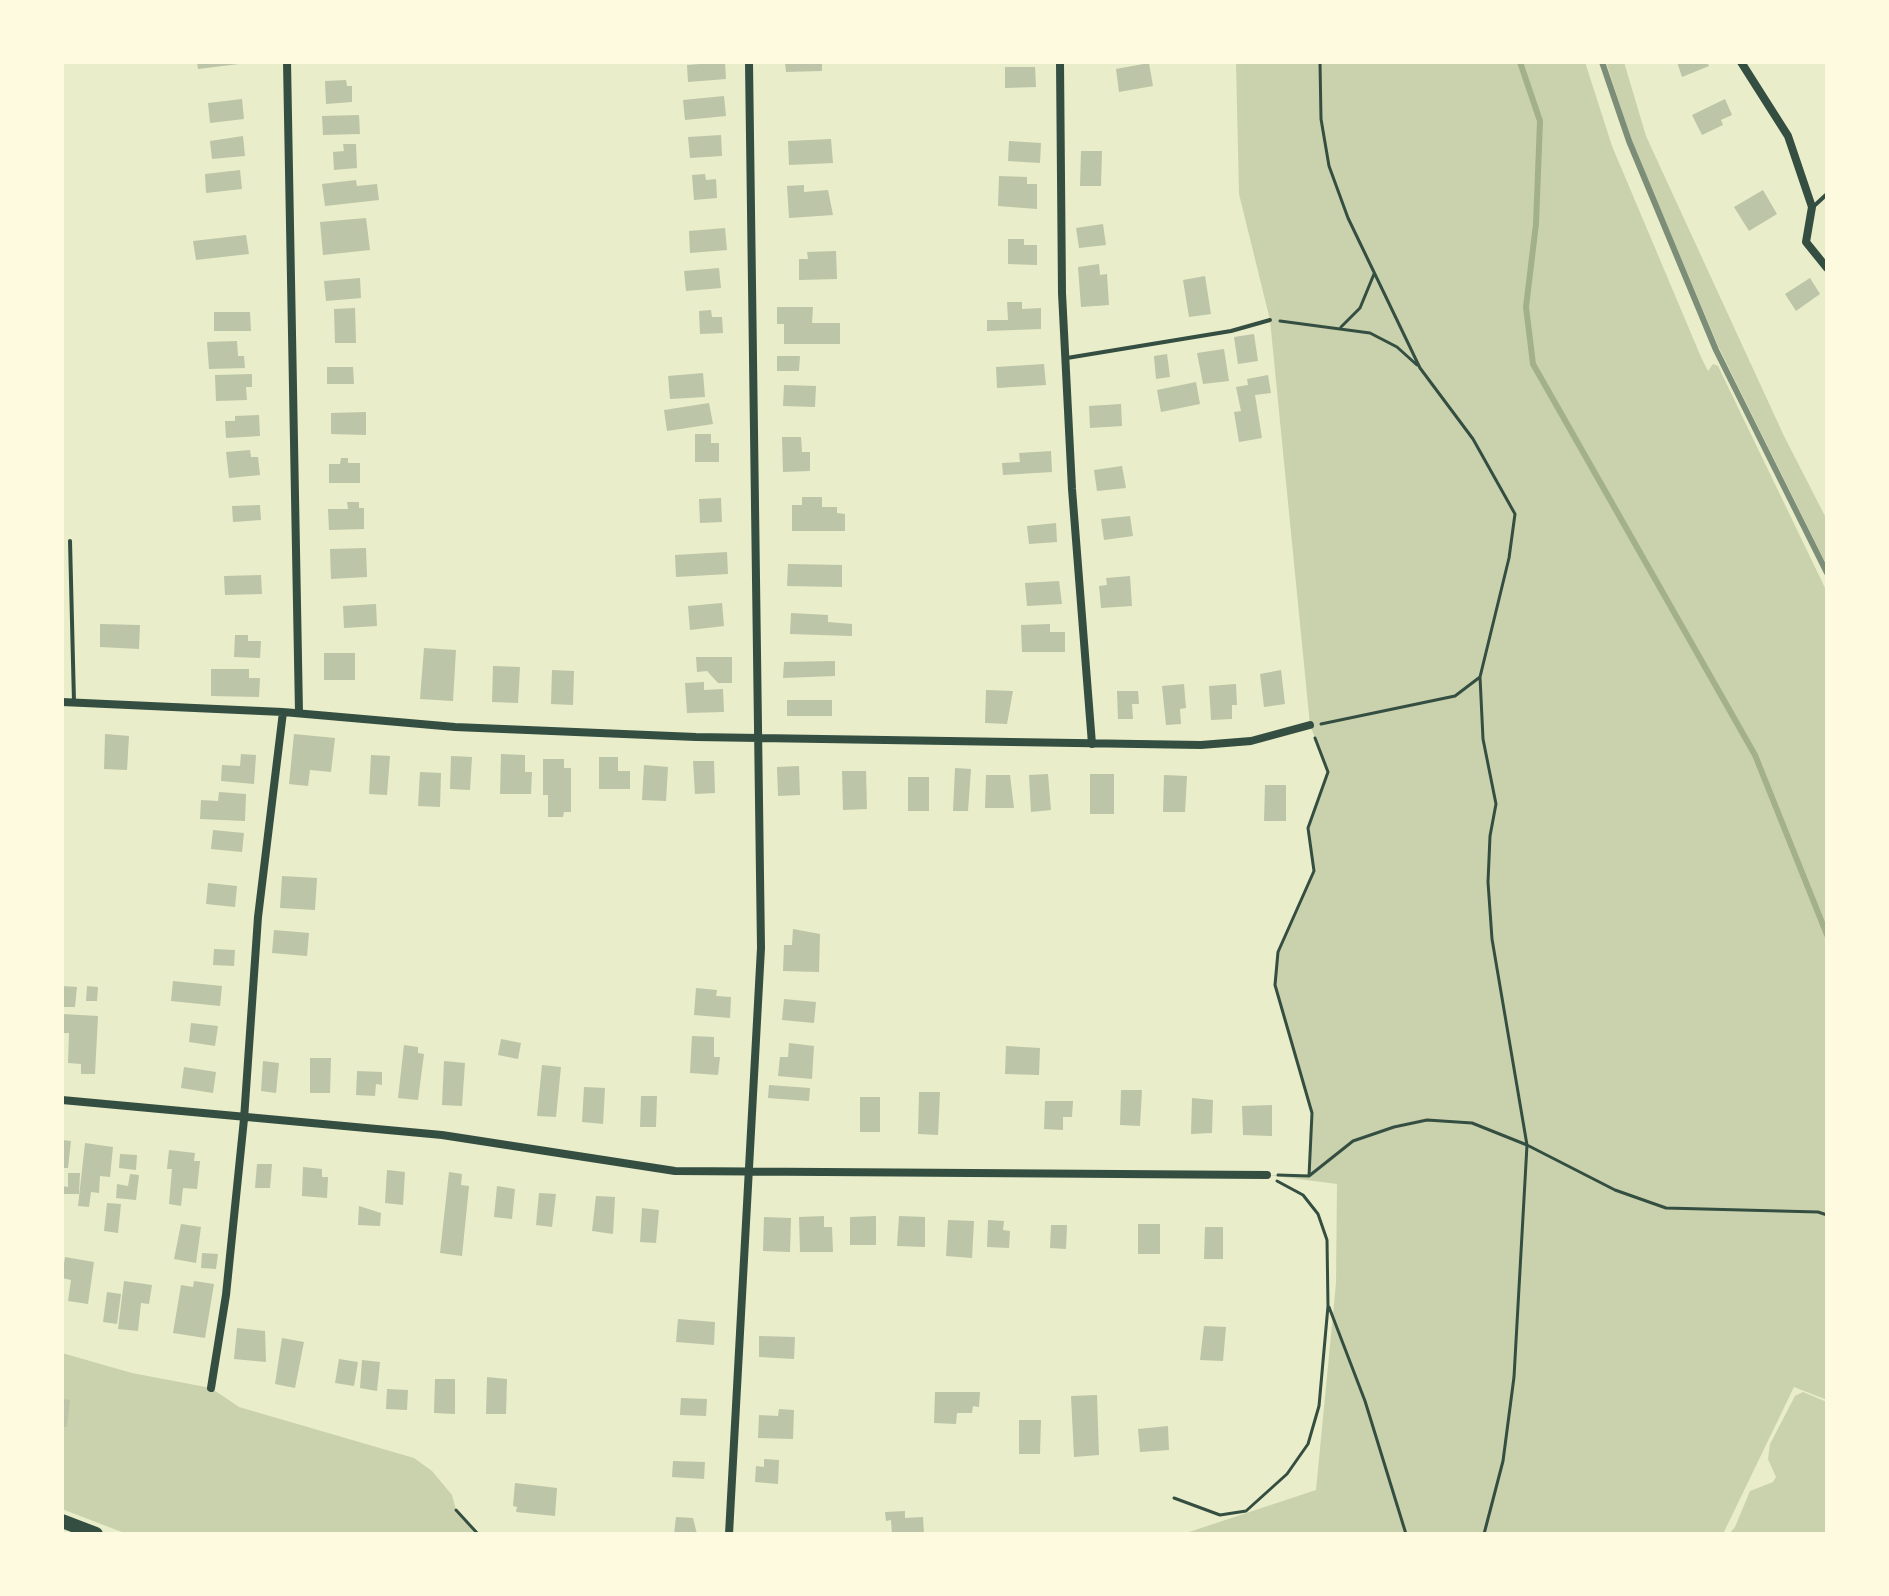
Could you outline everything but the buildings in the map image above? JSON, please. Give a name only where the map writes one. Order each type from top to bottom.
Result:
[{"type":"highway","points":[[62,1521],[96,1534]]},
{"type":"street","points":[[287,62],[299,713]]},
{"type":"street","points":[[729,1534],[761,948],[762,833],[756,736],[749,62]]},
{"type":"street","points":[[1060,62],[1062,293],[1072,489],[1092,744]]},
{"type":"street","points":[[1741,62],[1788,136],[1812,207],[1806,242],[1827,268]]},
{"type":"street","points":[[62,702],[283,712],[587,734],[1092,744],[1201,745],[1251,741],[1310,725]]},
{"type":"street","points":[[211,1388],[226,1295],[244,1119],[258,917],[283,712]]},
{"type":"street","points":[[62,1100],[442,1135],[675,1171],[976,1176],[1267,1175]]},
{"type":"lane","points":[[1812,207],[1827,194]]},
{"type":"lane","points":[[1067,358],[1231,331],[1270,320]]},
{"type":"lane","points":[[70,541],[74,702]]},
{"type":"path","points":[[1320,62],[1321,119],[1329,166],[1420,368]]},
{"type":"path","points":[[1341,327],[1360,308],[1370,291],[1374,271]]},
{"type":"path","points":[[1270,320],[1370,333],[1397,347],[1420,368],[1473,439],[1515,514],[1509,558],[1480,677],[1483,739],[1496,804],[1489,851],[1492,939],[1527,1145],[1514,1377],[1503,1461],[1484,1534]]},
{"type":"path","points":[[1309,1176],[1312,1113],[1275,985],[1278,952],[1314,871],[1308,828],[1328,772],[1310,725],[1455,696],[1480,677]]},
{"type":"path","points":[[1267,1175],[1309,1176],[1353,1141],[1394,1127],[1427,1120],[1472,1123],[1527,1145],[1615,1190],[1666,1208],[1818,1212],[1827,1215]]},
{"type":"path","points":[[1174,1498],[1220,1515],[1246,1511],[1287,1474],[1308,1444],[1319,1406],[1328,1306],[1327,1240],[1318,1214],[1303,1195],[1267,1175]]},
{"type":"path","points":[[1328,1306],[1365,1401],[1406,1534]]},
{"type":"path","points":[[456,1510],[478,1534]]},
{"type":"green space","points":[[1236,62],[1585,62],[1612,146],[1701,357],[1708,371],[1713,364],[1718,366],[1827,592],[1827,1400],[1794,1387],[1723,1534],[1183,1534],[1316,1490],[1336,1283],[1337,1184],[1267,1175],[1308,1176],[1312,1113],[1275,985],[1278,952],[1314,871],[1308,828],[1328,772],[1310,725],[1270,320],[1239,194]]},
{"type":"green space","points":[[1606,62],[1624,62],[1646,136],[1784,436],[1827,520],[1827,566],[1719,348],[1632,142]]},
{"type":"green space","points":[[62,1353],[132,1373],[211,1388],[239,1407],[414,1458],[432,1471],[452,1495],[456,1510],[478,1534],[127,1534],[62,1509]]},
{"type":"green space","points":[[1803,1392],[1827,1402],[1827,1534],[1729,1534],[1750,1491],[1773,1482],[1776,1477],[1768,1459],[1770,1444],[1795,1396]]},
{"type":"waterway","points":[[1520,62],[1540,121],[1536,224],[1526,307],[1533,364],[1755,755],[1827,935]]},
{"type":"railway","points":[[1602,62],[1629,141],[1716,350],[1827,573]]}]
